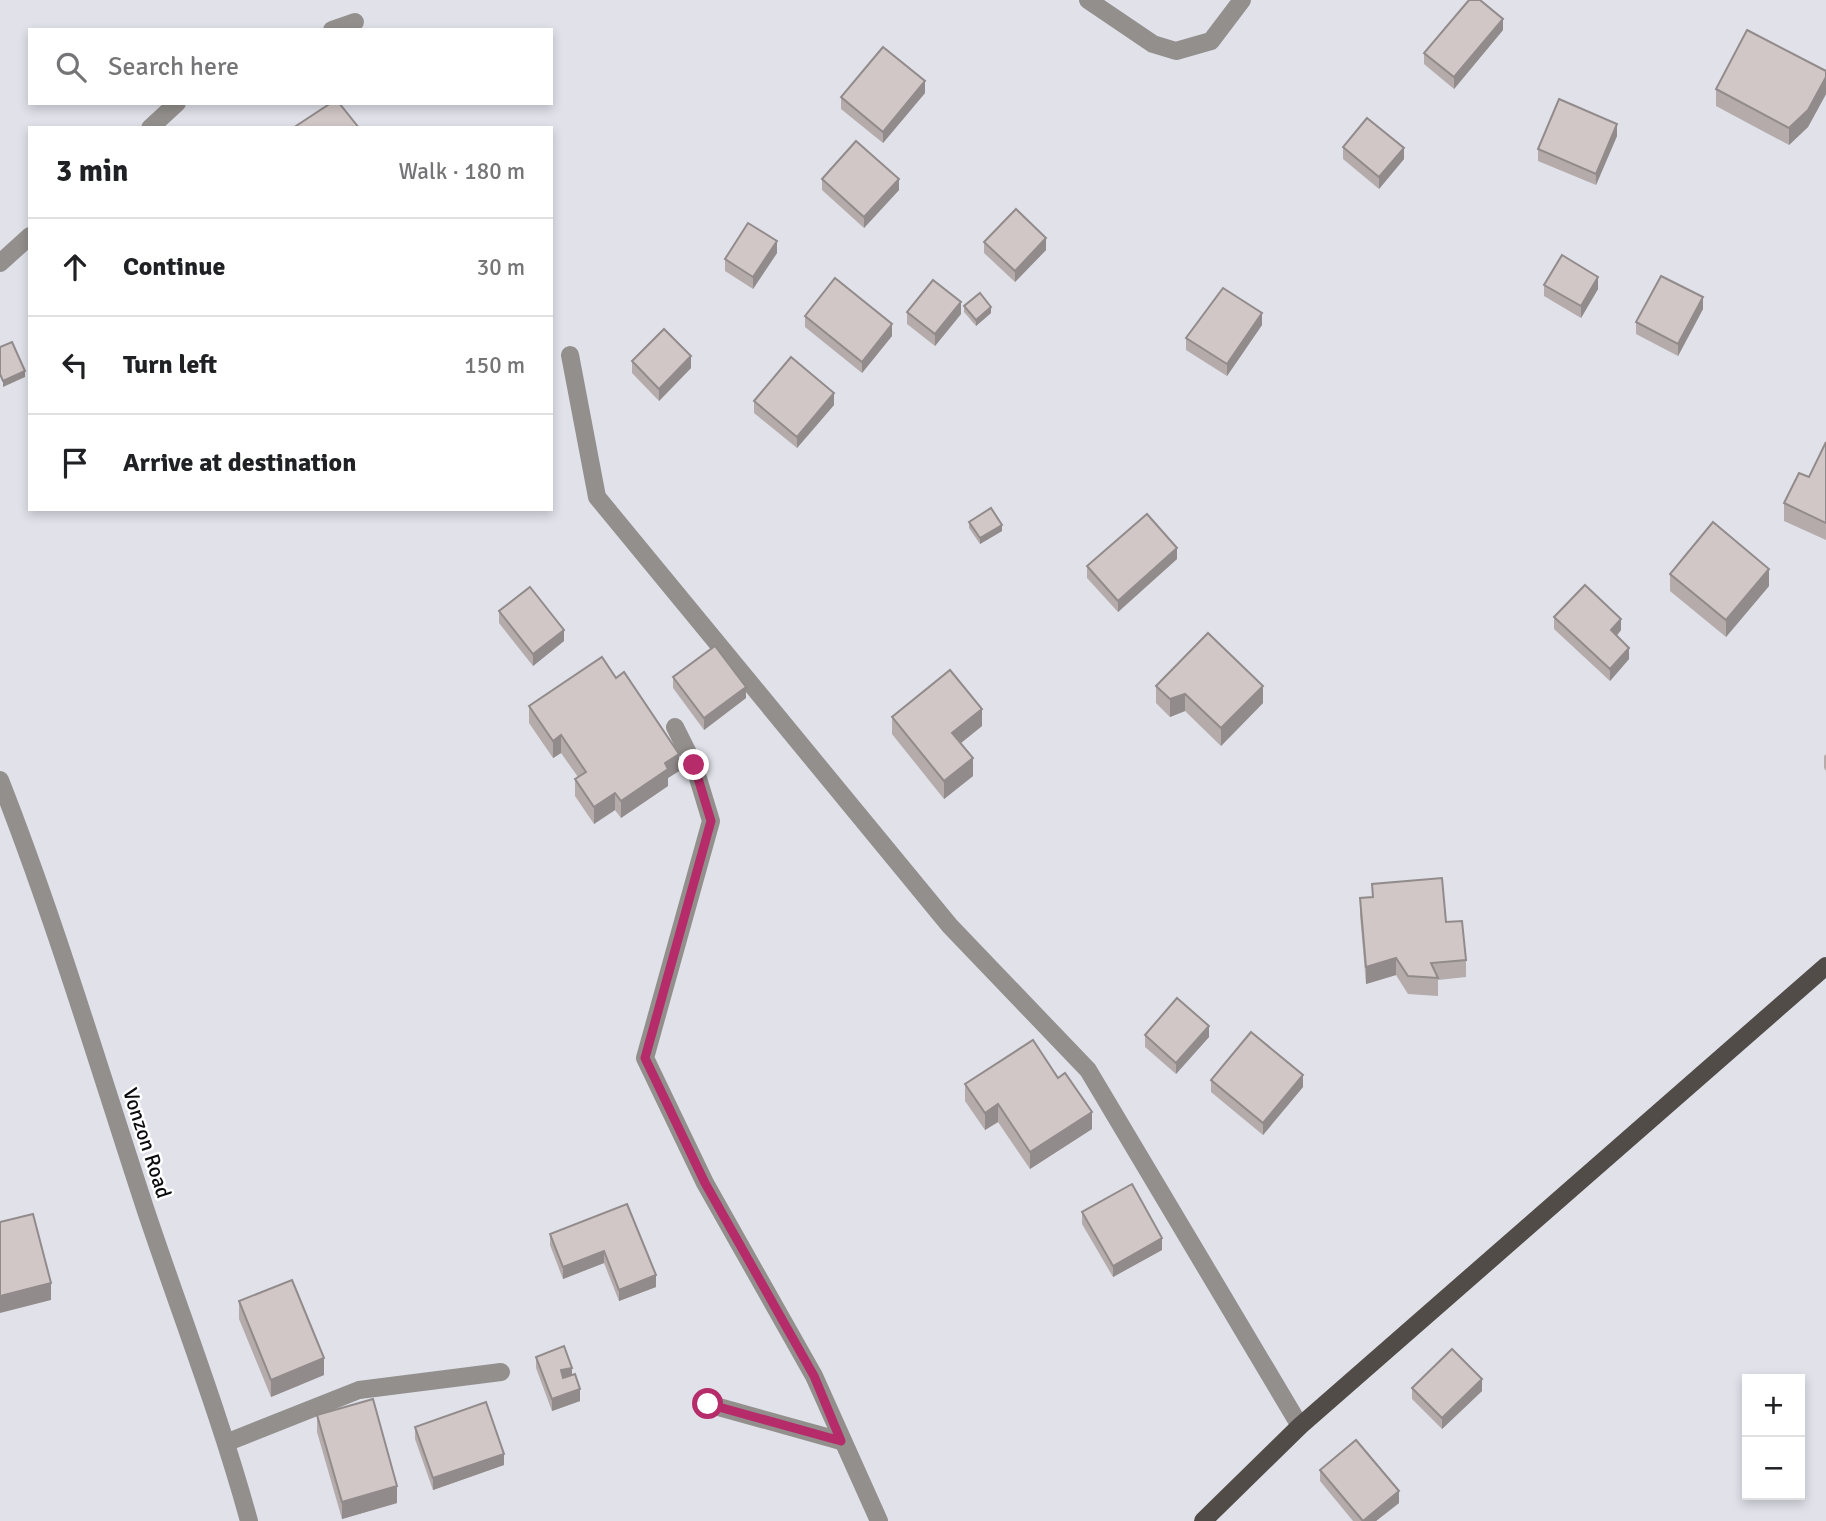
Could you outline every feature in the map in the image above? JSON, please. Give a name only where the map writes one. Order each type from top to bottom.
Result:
[{"type":"main road","points":[[1203,1521],[1300,1426],[1826,965]]},
{"type":"street","points":[[1088,0],[1153,44],[1176,51],[1210,41],[1242,0]]},
{"type":"street","points":[[338,28],[355,22]]},
{"type":"street","points":[[152,126],[175,105]]},
{"type":"street","points":[[0,263],[28,238]]},
{"type":"street","points":[[570,355],[597,497],[950,926],[1088,1070],[1300,1426]]},
{"type":"street","points":[[676,727],[694,765],[711,821],[645,1058],[705,1183],[814,1376],[879,1521]]},
{"type":"street","name":"Vonzon Road","points":[[0,780],[29,854],[152,1230],[228,1442],[249,1521]]},
{"type":"street","points":[[228,1442],[359,1390],[501,1372]]},
{"type":"street","points":[[708,1404],[841,1441]]},
{"type":"building","points":[[1469,0],[1480,0],[1503,19],[1454,77],[1424,53]]},
{"type":"building","points":[[1747,30],[1826,71],[1826,77],[1808,110],[1789,128],[1716,89]]},
{"type":"building","points":[[883,47],[925,81],[883,132],[841,97]]},
{"type":"building","points":[[1559,99],[1617,124],[1596,174],[1538,149]]},
{"type":"building","points":[[328,105],[341,105],[357,126],[296,126]]},
{"type":"building","points":[[1367,118],[1404,148],[1379,177],[1343,147]]},
{"type":"building","points":[[856,141],[899,179],[864,217],[822,179]]},
{"type":"building","points":[[1016,209],[1046,238],[1015,271],[984,242]]},
{"type":"building","points":[[748,223],[777,241],[753,277],[725,259]]},
{"type":"building","points":[[1562,255],[1598,277],[1581,306],[1544,285]]},
{"type":"building","points":[[1661,276],[1703,297],[1678,344],[1636,322]]},
{"type":"building","points":[[835,278],[892,324],[862,362],[805,316]]},
{"type":"building","points":[[933,280],[961,302],[935,334],[907,312]]},
{"type":"building","points":[[1223,288],[1262,313],[1227,364],[1186,338]]},
{"type":"building","points":[[980,293],[991,307],[976,320],[964,306]]},
{"type":"building","points":[[664,329],[691,356],[659,389],[632,361]]},
{"type":"building","points":[[12,342],[25,371],[3,381],[0,374],[0,347]]},
{"type":"building","points":[[791,357],[834,393],[797,437],[754,401]]},
{"type":"building","points":[[1826,442],[1826,523],[1784,503],[1799,473],[1809,477]]},
{"type":"building","points":[[991,508],[1002,525],[980,538],[969,522]]},
{"type":"building","points":[[1147,514],[1177,548],[1118,601],[1087,566]]},
{"type":"building","points":[[1713,522],[1769,569],[1726,620],[1670,574]]},
{"type":"building","points":[[1585,585],[1621,619],[1611,630],[1629,648],[1610,669],[1554,617]]},
{"type":"building","points":[[530,587],[564,630],[533,654],[499,611]]},
{"type":"building","points":[[1208,633],[1263,686],[1221,728],[1185,694],[1170,699],[1156,686]]},
{"type":"building","points":[[715,646],[746,687],[704,718],[673,677]]},
{"type":"building","points":[[602,657],[616,678],[624,672],[679,754],[665,763],[668,769],[621,801],[615,793],[594,807],[575,779],[586,772],[561,735],[553,741],[529,706]]},
{"type":"building","points":[[950,670],[982,709],[952,733],[973,758],[944,781],[892,717]]},
{"type":"building","points":[[1442,878],[1446,922],[1462,921],[1466,960],[1431,963],[1438,978],[1408,976],[1396,958],[1366,967],[1360,898],[1373,897],[1372,884]]},
{"type":"building","points":[[1177,998],[1209,1026],[1176,1063],[1145,1035]]},
{"type":"building","points":[[1251,1032],[1303,1075],[1263,1123],[1211,1080]]},
{"type":"building","points":[[1033,1040],[1058,1078],[1065,1073],[1092,1112],[1030,1152],[998,1104],[985,1113],[965,1084]]},
{"type":"building","points":[[1132,1184],[1162,1238],[1113,1266],[1082,1212]]},
{"type":"building","points":[[627,1204],[656,1275],[619,1290],[604,1251],[563,1267],[550,1234]]},
{"type":"building","points":[[33,1214],[51,1283],[0,1296],[0,1222]]},
{"type":"building","points":[[292,1280],[324,1358],[271,1380],[239,1301]]},
{"type":"building","points":[[564,1346],[572,1368],[561,1370],[563,1378],[575,1374],[580,1389],[552,1399],[536,1357]]},
{"type":"building","points":[[1452,1349],[1482,1379],[1442,1418],[1412,1388]]},
{"type":"building","points":[[373,1399],[397,1486],[342,1502],[317,1415]]},
{"type":"building","points":[[486,1402],[504,1454],[433,1478],[415,1427]]},
{"type":"building","points":[[1356,1440],[1399,1491],[1363,1521],[1320,1470]]},
{"type":"route","points":[[694,765],[711,821],[645,1058],[705,1183],[814,1376],[841,1441],[708,1404]]}]
